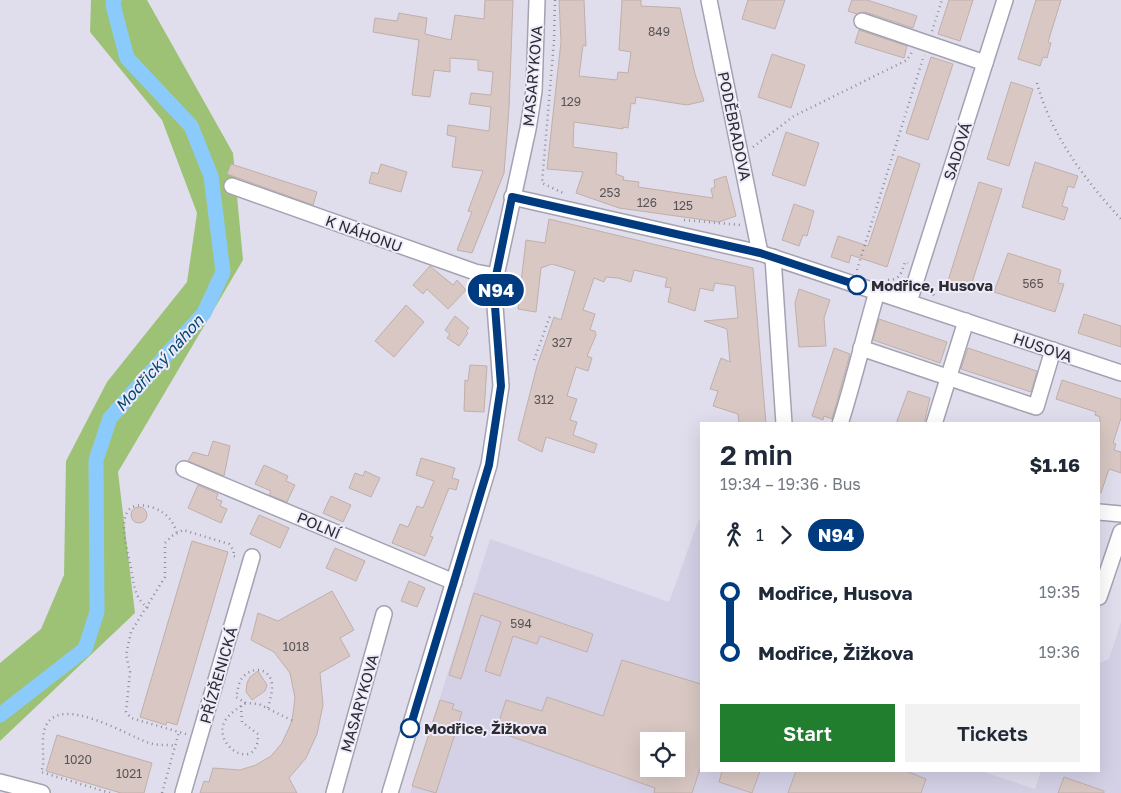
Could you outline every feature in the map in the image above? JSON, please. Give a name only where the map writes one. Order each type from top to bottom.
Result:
[{"type":"street","name":"MASARYKOVA","points":[[390,793],[489,465],[501,386],[495,306],[496,276],[528,129],[534,91],[537,0]]},
{"type":"street","name":"PODĚBRADOVA","points":[[709,0],[755,226],[767,255],[784,422]]},
{"type":"street","name":"SADOVÁ","points":[[909,302],[1005,0]]},
{"type":"street","points":[[862,21],[985,63]]},
{"type":"street","name":"K NÁHONU","points":[[232,186],[475,272],[496,276]]},
{"type":"street","name":"HUSOVA","points":[[512,197],[767,255],[879,286],[909,302],[1121,373]]},
{"type":"street","points":[[841,422],[859,365],[861,348],[879,286]]},
{"type":"street","points":[[935,422],[966,321]]},
{"type":"street","points":[[861,348],[949,376],[1036,407],[1053,350]]},
{"type":"street","name":"POLNÍ","points":[[184,469],[454,582]]},
{"type":"street","points":[[1100,512],[1121,514]]},
{"type":"street","points":[[1100,594],[1121,532]]},
{"type":"street","name":"PŘÍZŘENICKÁ","points":[[183,793],[251,558]]},
{"type":"street","name":"MASARYKOVA","points":[[334,793],[384,614]]},
{"type":"street","points":[[0,782],[42,793]]},
{"type":"path","points":[[555,0],[542,183],[568,194]]},
{"type":"path","points":[[857,271],[924,42],[942,0]]},
{"type":"path","points":[[752,147],[794,116],[907,60],[924,42]]},
{"type":"path","points":[[1037,83],[1044,108],[1056,132],[1104,200],[1121,219]]},
{"type":"path","points":[[750,138],[754,156]]},
{"type":"path","points":[[680,220],[755,226]]},
{"type":"path","points":[[879,286],[902,275],[905,262],[921,267]]},
{"type":"path","points":[[848,268],[865,274]]},
{"type":"path","points":[[932,280],[930,286],[936,297]]},
{"type":"path","points":[[534,360],[550,316]]},
{"type":"path","points":[[148,608],[140,602],[134,591],[123,530],[127,511],[133,506],[156,509],[167,515],[177,533]]},
{"type":"path","points":[[200,737],[131,718],[126,712],[130,672],[126,655],[132,632],[166,577],[165,542],[177,533],[183,530],[229,544],[234,550],[233,556],[251,558]]},
{"type":"path","points":[[268,708],[272,681],[268,674],[258,669],[254,670],[240,680],[236,697],[246,703],[259,704],[295,722]]},
{"type":"path","points":[[241,706],[242,722],[258,734],[256,745],[252,752],[243,755],[235,752],[228,746],[224,736],[226,719],[241,706],[246,703]]},
{"type":"path","points":[[110,793],[41,772],[45,727],[53,718],[65,713],[75,714],[112,726],[151,744],[175,746]]},
{"type":"path","points":[[162,793],[179,732]]},
{"type":"shaded area","points":[[700,519],[700,772],[984,772],[1035,789],[1041,772],[1100,772],[1100,663],[1109,659],[1121,622],[1121,793],[410,793],[490,539],[669,602]]},
{"type":"green space","points":[[91,0],[147,0],[233,153],[243,260],[118,472],[135,613],[0,741],[0,663],[41,629],[64,575],[66,461],[107,382],[187,282],[197,213],[162,120],[90,32]]},
{"type":"building","points":[[485,0],[513,0],[509,108],[504,173],[472,253],[457,250],[472,212],[468,211],[483,171],[452,167],[456,137],[447,135],[448,125],[489,131],[491,107],[469,104],[471,93],[491,95],[493,72],[478,70],[478,60],[450,58],[450,72],[434,70],[430,97],[412,95],[419,40],[373,32],[375,18],[397,21],[399,13],[427,18],[425,34],[451,40],[455,15],[484,19]]},
{"type":"building","points":[[559,0],[584,0],[586,46],[583,45],[579,76],[617,80],[618,72],[628,73],[631,52],[619,50],[622,0],[641,0],[641,6],[680,8],[695,74],[704,101],[687,105],[636,97],[635,104],[631,103],[628,128],[623,127],[623,129],[574,122],[573,147],[617,153],[616,174],[624,177],[623,180],[639,182],[638,187],[713,198],[711,189],[715,187],[714,180],[726,176],[736,216],[719,222],[619,208],[576,193],[583,172],[547,169],[561,42]]},
{"type":"building","points":[[748,0],[785,0],[775,29],[742,19]]},
{"type":"building","points":[[852,0],[867,0],[917,16],[913,28],[865,12],[857,14],[848,11]]},
{"type":"building","points":[[949,0],[973,0],[960,41],[938,34]]},
{"type":"building","points":[[1036,0],[1061,0],[1048,42],[1051,43],[1047,58],[1043,57],[1040,66],[1018,59]]},
{"type":"building","points":[[859,30],[907,46],[904,58],[855,43]]},
{"type":"building","points":[[772,54],[805,65],[791,108],[758,97]]},
{"type":"building","points":[[931,57],[953,64],[928,140],[906,133]]},
{"type":"building","points":[[1011,82],[1033,89],[1009,166],[987,159]]},
{"type":"building","points":[[786,132],[819,143],[805,186],[772,175]]},
{"type":"building","points":[[898,156],[920,164],[887,267],[851,255],[849,263],[831,257],[838,236],[868,246]]},
{"type":"building","points":[[1035,162],[1078,176],[1074,188],[1068,186],[1062,206],[1068,208],[1064,220],[1022,207]]},
{"type":"building","points":[[231,164],[317,192],[313,205],[227,174]]},
{"type":"building","points":[[381,164],[407,172],[401,192],[369,183],[372,172],[378,174]]},
{"type":"building","points":[[979,182],[1002,189],[969,292],[947,284]]},
{"type":"building","points":[[794,204],[814,211],[807,236],[803,235],[799,246],[782,240]]},
{"type":"building","points":[[549,219],[753,268],[766,422],[739,422],[738,414],[713,406],[718,391],[710,389],[721,358],[730,362],[727,329],[704,321],[738,318],[735,286],[715,283],[713,291],[700,288],[695,311],[668,302],[671,288],[665,287],[667,278],[634,270],[631,282],[606,277],[604,282],[594,278],[583,310],[595,314],[590,330],[595,331],[596,335],[587,356],[592,358],[588,371],[576,367],[567,396],[577,399],[570,420],[577,422],[573,435],[597,444],[594,453],[546,437],[542,452],[518,440],[537,366],[554,317],[561,320],[575,271],[552,264],[541,268],[536,312],[518,309],[526,240],[545,243]]},
{"type":"building","points":[[1008,253],[1061,270],[1058,283],[1064,284],[1055,312],[994,292]]},
{"type":"building","points":[[430,266],[453,285],[457,280],[466,290],[448,309],[427,289],[423,294],[413,285]]},
{"type":"building","points":[[799,289],[830,300],[824,318],[826,346],[799,347],[795,303]]},
{"type":"building","points":[[406,305],[424,322],[394,357],[375,341]]},
{"type":"building","points":[[1084,314],[1121,326],[1121,347],[1078,333]]},
{"type":"building","points":[[455,316],[469,328],[466,331],[468,333],[459,346],[447,338],[450,334],[445,330]]},
{"type":"building","points":[[879,319],[947,342],[940,363],[873,340]]},
{"type":"building","points":[[834,348],[850,354],[832,419],[824,416],[823,420],[812,416]]},
{"type":"building","points":[[968,348],[1037,371],[1031,392],[961,369]]},
{"type":"building","points":[[470,365],[487,366],[484,412],[464,411],[465,380],[468,381]]},
{"type":"building","points":[[1062,380],[1121,399],[1121,418],[1113,443],[1116,444],[1114,450],[1121,452],[1121,473],[1109,469],[1101,493],[1100,417],[1095,415],[1096,412],[1056,399]]},
{"type":"building","points":[[908,391],[930,398],[924,422],[897,422]]},
{"type":"building","points":[[213,441],[230,446],[224,476],[188,461],[193,452],[208,456]]},
{"type":"building","points":[[421,458],[455,468],[452,478],[459,480],[456,490],[449,488],[430,536],[433,537],[425,556],[392,543],[400,524],[408,527],[417,506],[423,508],[434,481],[416,475]]},
{"type":"building","points":[[264,465],[288,476],[286,481],[295,485],[287,502],[269,495],[271,491],[255,484]]},
{"type":"building","points":[[365,471],[380,478],[371,497],[349,488],[355,473],[363,476]]},
{"type":"building","points":[[198,485],[218,494],[216,499],[222,501],[220,506],[227,509],[221,523],[188,508]]},
{"type":"building","points":[[331,496],[351,505],[343,522],[323,513]]},
{"type":"building","points":[[139,507],[147,515],[139,523],[131,515]]},
{"type":"building","points":[[259,515],[289,528],[280,548],[250,534]]},
{"type":"building","points":[[192,541],[228,552],[177,725],[167,722],[166,725],[140,717]]},
{"type":"building","points":[[335,548],[365,561],[356,581],[326,568]]},
{"type":"building","points":[[409,581],[425,588],[417,607],[401,601]]},
{"type":"building","points":[[332,591],[354,630],[340,638],[350,656],[320,673],[323,705],[317,734],[306,758],[289,778],[297,793],[200,793],[204,781],[209,782],[213,768],[240,770],[256,765],[271,756],[282,743],[292,721],[295,698],[290,673],[274,652],[251,640],[258,613],[278,621]]},
{"type":"building","points":[[474,593],[593,634],[587,652],[540,636],[537,644],[513,636],[500,676],[485,671],[501,622],[481,615],[461,679],[449,675]]},
{"type":"building","points":[[622,660],[700,684],[700,769],[692,793],[654,793],[655,788],[496,731],[506,700],[542,711],[547,697],[603,716]]},
{"type":"building","points":[[258,671],[267,685],[265,691],[252,700],[246,692],[247,683],[250,677]]},
{"type":"building","points":[[440,700],[454,704],[452,709],[462,712],[436,793],[412,786]]},
{"type":"building","points":[[57,735],[152,763],[144,793],[121,793],[46,771]]},
{"type":"building","points":[[722,772],[760,772],[752,793],[719,782]]},
{"type":"building","points":[[796,772],[908,772],[926,779],[921,793],[788,793]]},
{"type":"building","points":[[1064,777],[1104,791],[1104,793],[1058,793]]},
{"type":"waterway","name":"Modřický náhon","points":[[0,715],[85,649],[97,612],[96,460],[110,418],[204,313],[223,272],[211,176],[191,126],[127,58],[113,5],[114,0]]},
{"type":"bus line","name":"N94","points":[[410,728],[489,465],[501,386],[495,306],[496,276],[512,197],[760,253],[857,285]]},
{"type":"place","name":"Modřice, Husova","points":[[857,285]]},
{"type":"place","name":"Modřice, Žižkova","points":[[410,728]]}]
